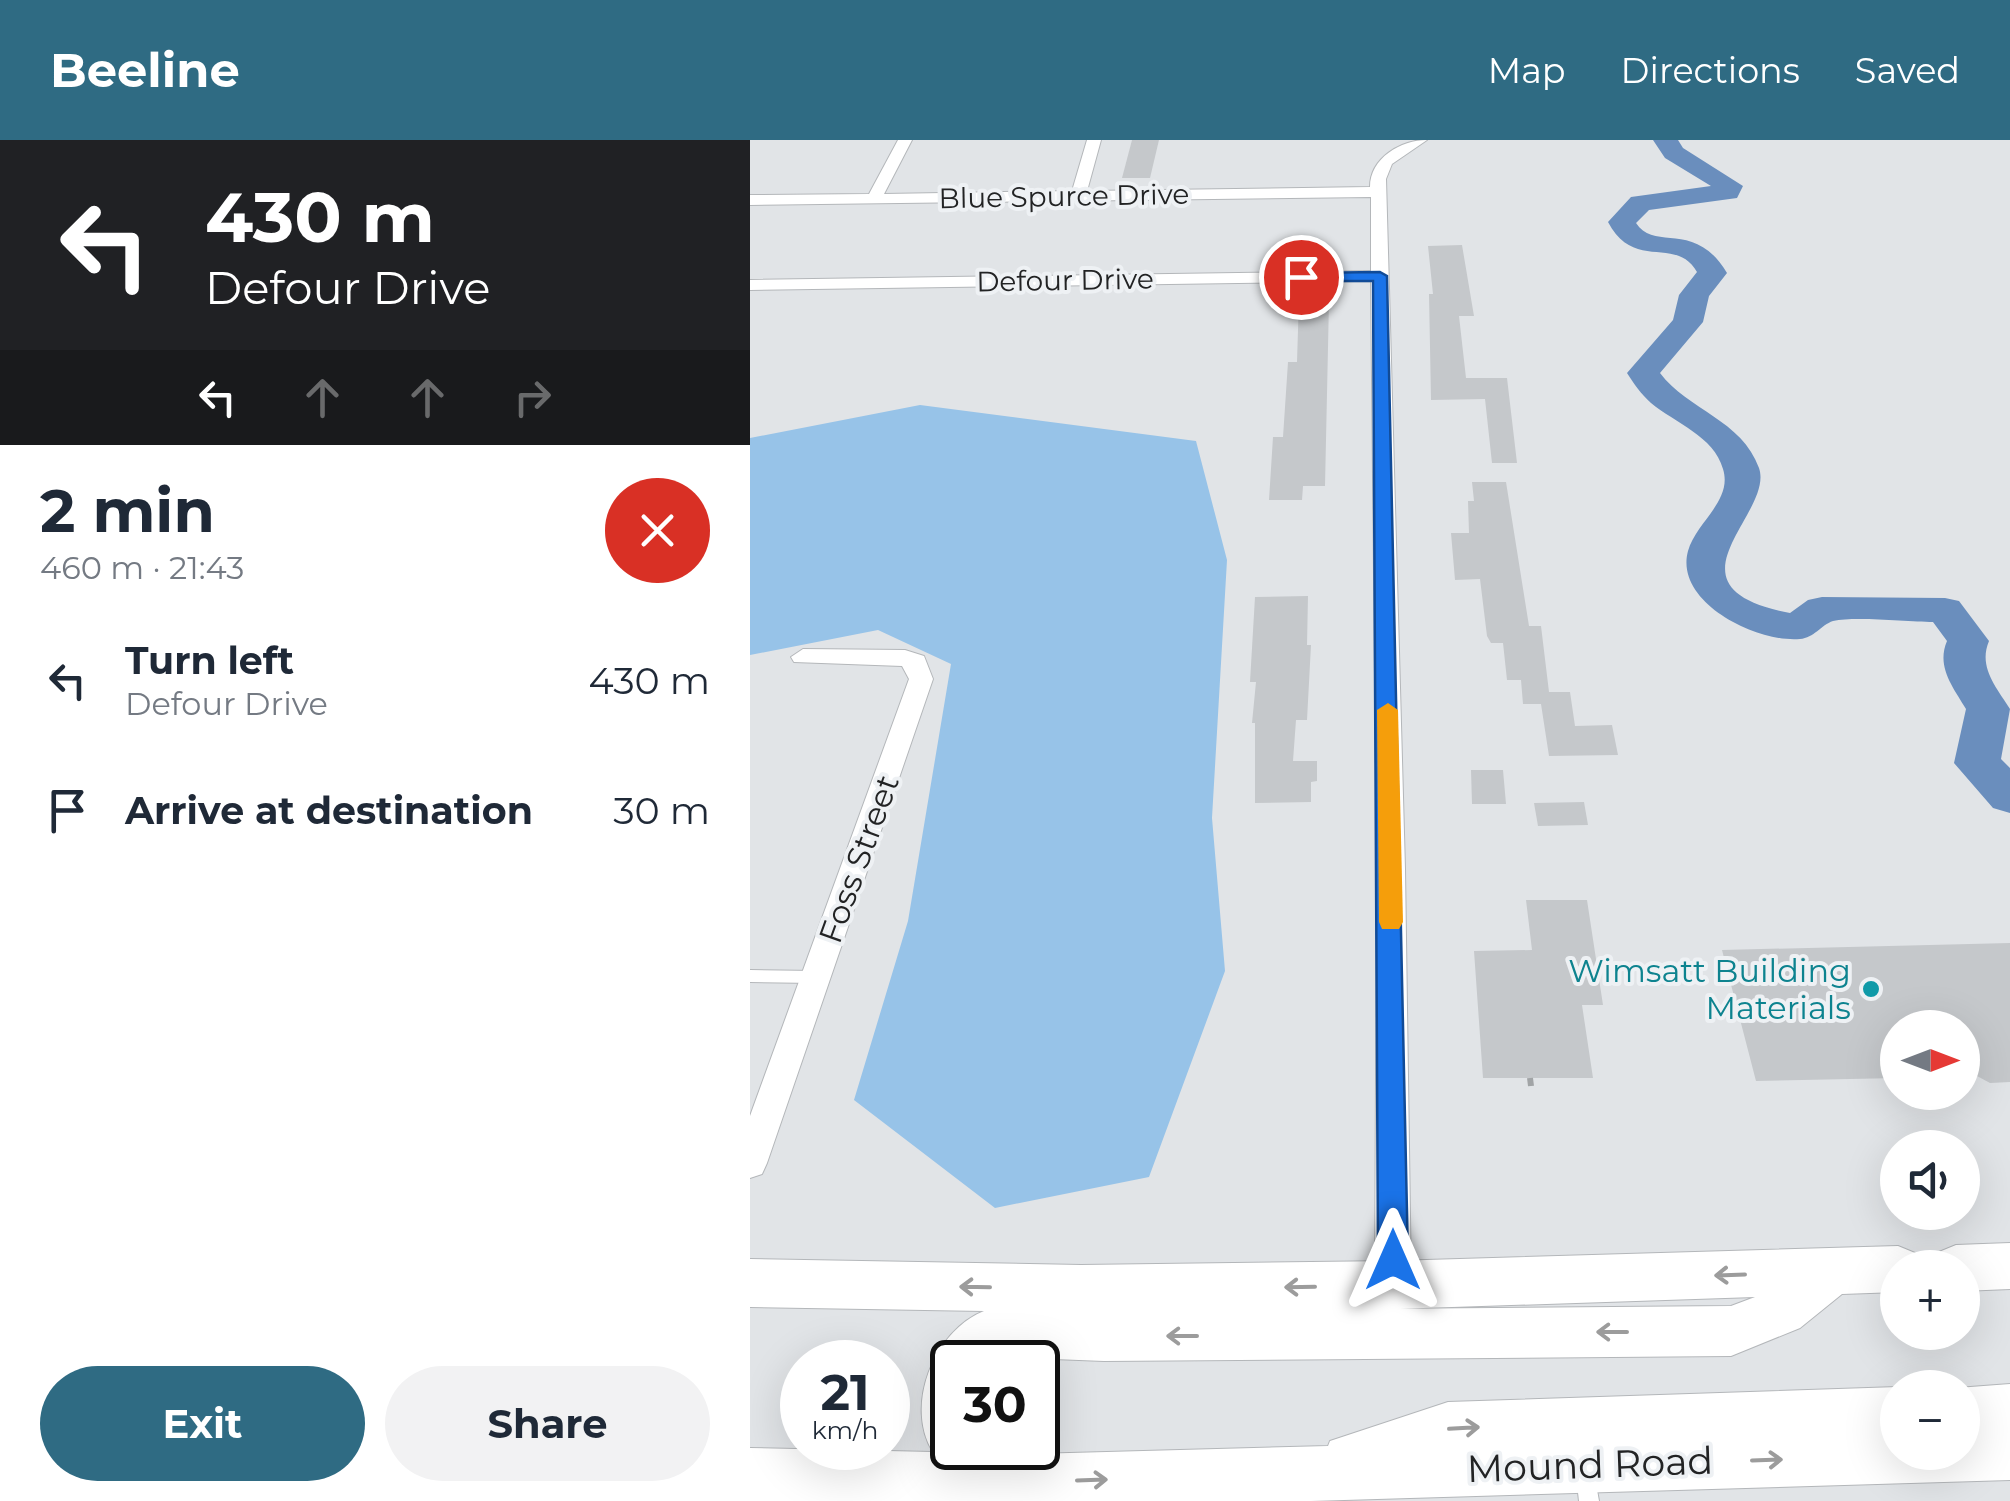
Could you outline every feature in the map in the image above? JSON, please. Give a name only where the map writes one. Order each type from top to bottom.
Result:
[{"type":"main road","points":[[1980,1267],[2010,1266]]},
{"type":"main road","points":[[750,1283],[1082,1290],[1880,1271]]},
{"type":"main road","points":[[984,1340],[993,1332],[1104,1336],[1732,1332],[1782,1311],[1832,1272]]},
{"type":"main road","points":[[1980,1411],[2010,1410]]},
{"type":"main road","points":[[1584,1464],[1880,1417]]},
{"type":"main road","name":"Mound Road","points":[[750,1475],[1157,1489],[1303,1474],[2010,1453]]},
{"type":"main road","points":[[1006,1470],[1030,1482]]},
{"type":"street","points":[[874,198],[905,140]]},
{"type":"street","points":[[1078,196],[1094,140]]},
{"type":"street","points":[[1393,1285],[1391,869],[1378,192],[1380,170],[1386,162],[1420,140]]},
{"type":"street","name":"Blue Spurce Drive","points":[[750,200],[1378,192]]},
{"type":"street","name":"Defour Drive","points":[[750,285],[1380,276]]},
{"type":"street","name":"Foss Street","points":[[750,1164],[756,1130],[816,978],[922,679],[915,662],[904,658],[802,657]]},
{"type":"lane","points":[[750,976],[816,978]]},
{"type":"shaded area","points":[[920,405],[1196,441],[1227,560],[1212,818],[1225,971],[1149,1177],[995,1208],[854,1100],[908,921],[951,664],[878,630],[750,655],[750,438]]},
{"type":"building","points":[[1132,140],[1159,140],[1150,178],[1122,178]]},
{"type":"building","points":[[1462,245],[1474,316],[1459,316],[1466,378],[1507,378],[1517,463],[1492,463],[1485,399],[1431,400],[1429,294],[1433,294],[1428,246]]},
{"type":"building","points":[[1299,298],[1329,301],[1325,486],[1303,486],[1302,500],[1269,500],[1273,437],[1283,437],[1288,362],[1297,362]]},
{"type":"building","points":[[1472,482],[1506,482],[1529,626],[1541,626],[1549,692],[1570,692],[1575,726],[1612,725],[1618,755],[1549,756],[1541,704],[1523,704],[1521,680],[1507,680],[1503,643],[1491,643],[1487,636],[1480,579],[1455,580],[1451,533],[1469,533],[1468,501],[1474,501]]},
{"type":"building","points":[[1308,596],[1307,645],[1311,645],[1307,720],[1296,720],[1293,761],[1317,761],[1317,781],[1311,782],[1311,802],[1255,803],[1252,723],[1256,682],[1250,682],[1255,597]]},
{"type":"building","points":[[1471,770],[1503,770],[1506,804],[1472,804]]},
{"type":"building","points":[[1584,802],[1588,825],[1538,826],[1534,803]]},
{"type":"building","points":[[1526,900],[1587,900],[1603,1005],[1582,1005],[1593,1078],[1483,1078],[1474,951],[1532,950]]},
{"type":"building","name":"Wimsatt Building Materials","points":[[2010,943],[2010,1082],[1990,1083],[1980,1078],[1980,1010],[1880,1010],[1880,1078],[1756,1081],[1722,950]]},
{"type":"waterway","points":[[1665,140],[1674,153],[1730,186],[1728,192],[1641,203],[1622,222],[1629,235],[1639,241],[1692,250],[1703,258],[1712,273],[1694,295],[1688,322],[1643,373],[1665,398],[1720,437],[1741,467],[1744,482],[1740,496],[1707,551],[1706,567],[1712,584],[1739,610],[1798,627],[1822,609],[1945,610],[1968,641],[1962,655],[1968,676],[1988,709],[1977,763],[2010,796]]},
{"type":"slow traffic","points":[[1388,710],[1391,922]]},
{"type":"place","name":"Wimsatt Building Materials","points":[[1871,989]]},
{"type":"route","points":[[1301,277],[1380,276],[1391,869],[1393,1260]]}]
